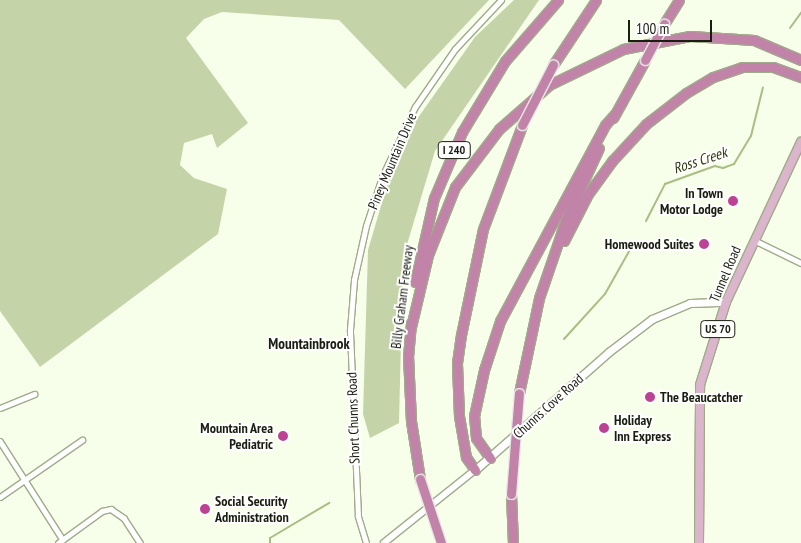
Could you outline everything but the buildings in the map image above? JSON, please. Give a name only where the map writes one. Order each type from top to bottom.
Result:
[{"type":"highway","name":"Billy Graham Freeway","points":[[441,543],[420,478],[411,421],[408,356],[418,258],[445,170],[482,95],[505,61],[558,0]]},
{"type":"highway","points":[[475,470],[466,456],[459,416],[457,363],[483,230],[522,125],[553,65],[596,0]]},
{"type":"highway","points":[[513,543],[511,494],[519,394],[534,320],[566,219],[615,114],[679,0]]},
{"type":"highway","points":[[411,327],[428,255],[455,187],[499,128],[549,85],[616,52],[690,36],[754,40],[801,60]]},
{"type":"highway","points":[[553,258],[600,177],[625,145],[662,111],[702,83],[732,70],[773,67],[801,77]]},
{"type":"highway","points":[[490,458],[478,443],[474,426],[476,402],[488,354],[519,283],[605,125],[615,114]]},
{"type":"main road","name":"Tunnel Road","points":[[699,543],[700,385],[726,302],[753,240],[801,142]]},
{"type":"main road","name":"Chunns Cove Road","points":[[475,470],[610,351],[652,319],[690,303],[726,302]]},
{"type":"street","name":"Piney Mountain Drive","points":[[357,261],[373,201],[411,115],[455,49],[502,0]]},
{"type":"street","points":[[753,240],[801,263]]},
{"type":"street","name":"Short Chunns Road","points":[[357,261],[350,320],[354,448],[358,516],[366,543]]},
{"type":"street","points":[[0,408],[34,394]]},
{"type":"street","points":[[0,497],[23,478],[82,440]]},
{"type":"street","points":[[0,441],[61,542],[102,511],[111,510],[124,518],[140,543]]},
{"type":"street","name":"Chunns Cove Road","points":[[384,543],[475,470]]},
{"type":"green space","points":[[0,0],[489,0],[405,89],[339,20],[222,12],[204,19],[186,38],[248,123],[217,148],[212,134],[184,143],[180,165],[194,178],[227,189],[218,234],[40,367],[0,311]]},
{"type":"green space","points":[[514,0],[539,0],[435,151],[403,258],[399,423],[370,438],[363,414],[368,250],[391,172],[415,122],[475,37]]},
{"type":"waterway","name":"Ross Creek","points":[[790,28],[801,13]]},
{"type":"waterway","name":"Ross Creek","points":[[646,221],[665,184],[715,166],[723,168],[734,164],[751,136],[763,87]]},
{"type":"waterway","name":"Ross Creek","points":[[564,339],[605,294],[632,246]]},
{"type":"waterway","name":"Ross Creek","points":[[270,543],[270,538],[329,503]]},
{"type":"place","name":"In Town Motor Lodge","points":[[733,201]]},
{"type":"place","name":"Homewood Suites","points":[[704,244]]},
{"type":"place","name":"The Beaucatcher","points":[[650,397]]},
{"type":"place","name":"Holiday Inn Express","points":[[604,428]]},
{"type":"place","name":"Mountain Area Pediatric","points":[[283,436]]},
{"type":"place","name":"Social Security Administration","points":[[205,509]]},
{"type":"district","name":"Mountainbrook","points":[[309,344]]}]
